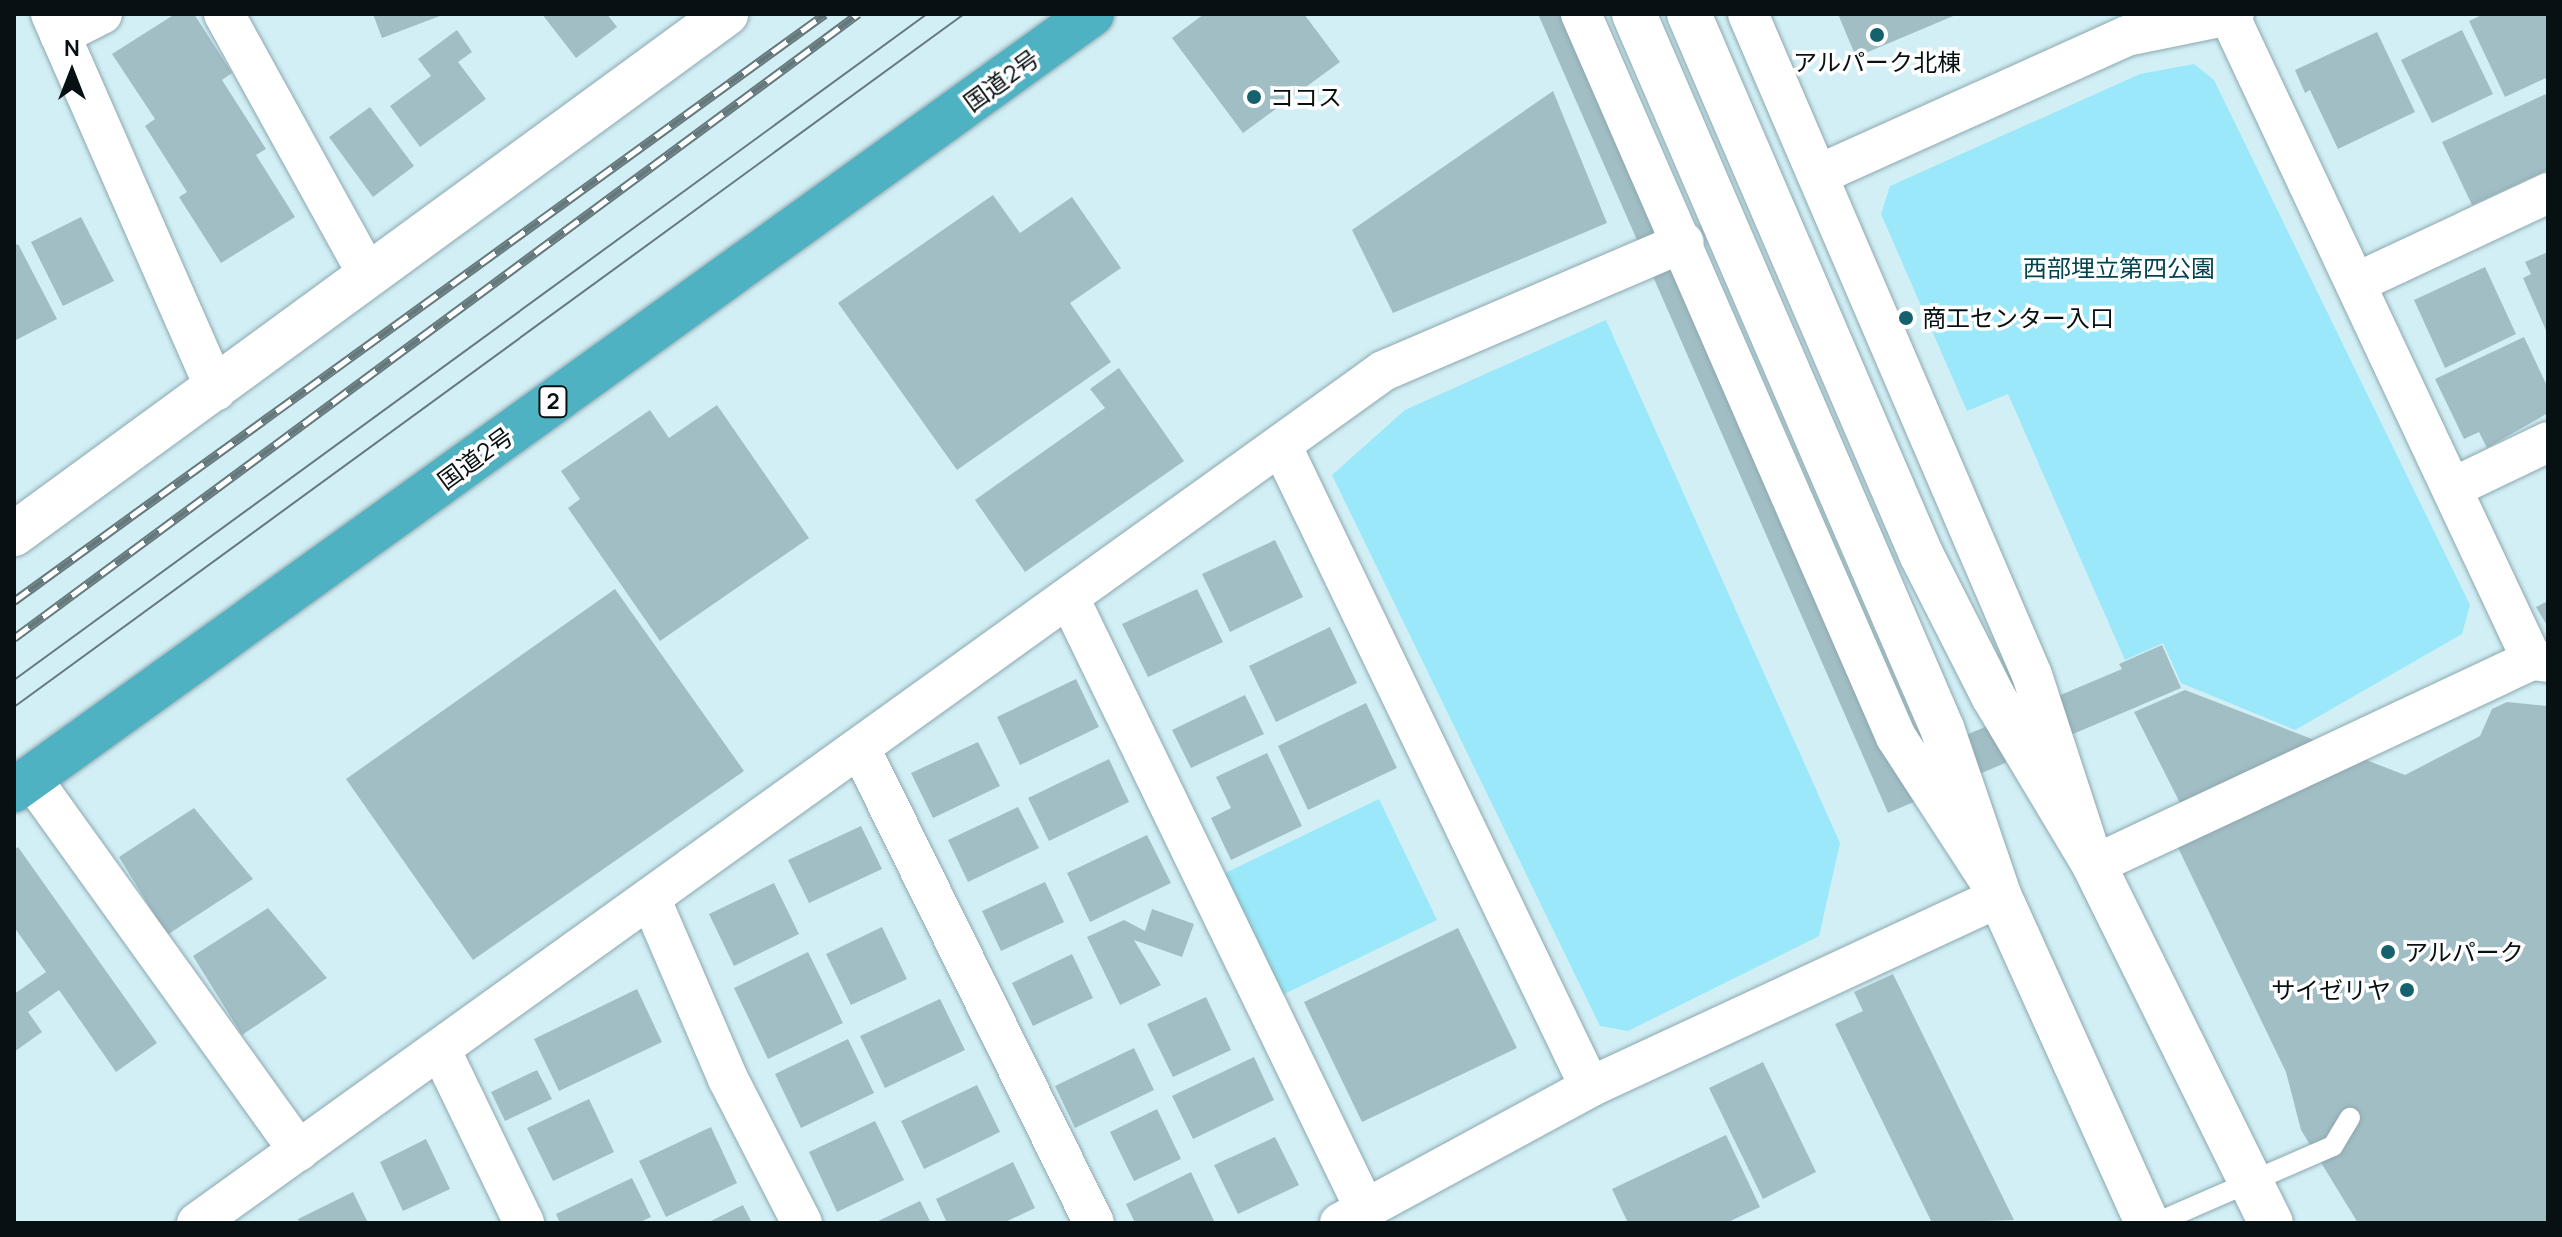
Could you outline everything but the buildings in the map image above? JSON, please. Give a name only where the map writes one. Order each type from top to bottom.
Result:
[{"type":"highway","name":"国道2号","points":[[22,784],[1092,14]]},
{"type":"street","points":[[102,14],[55,24],[216,390]]},
{"type":"street","points":[[224,14],[369,277]]},
{"type":"street","points":[[14,534],[216,390],[726,14]]},
{"type":"street","points":[[1581,14],[1684,242],[1896,737],[2000,897]]},
{"type":"street","points":[[1634,14],[1942,728],[2000,897],[2147,1223]]},
{"type":"street","points":[[1689,14],[1921,554],[1993,696],[2094,865],[2271,1223]]},
{"type":"street","points":[[1748,14],[1820,174],[2032,675],[2094,865]]},
{"type":"street","points":[[1820,174],[2127,36],[2232,14],[2452,488],[2540,661],[2094,865]]},
{"type":"street","points":[[2356,283],[2548,193]]},
{"type":"street","points":[[197,1223],[1070,600],[1383,371],[1684,242]]},
{"type":"street","points":[[2452,488],[2548,442]]},
{"type":"street","points":[[1281,445],[1590,1087]]},
{"type":"street","points":[[1070,600],[1353,1217],[1590,1087],[2000,897]]},
{"type":"street","points":[[861,750],[1094,1223]]},
{"type":"street","points":[[22,784],[299,1151]]},
{"type":"street","points":[[651,900],[728,1079],[802,1223]]},
{"type":"street","points":[[441,1051],[524,1223]]},
{"type":"lane","points":[[2156,1223],[2333,1146],[2350,1118]]},
{"type":"green space","name":"西部埋立第四公園","points":[[2194,64],[2214,80],[2470,605],[2462,634],[2295,730],[2181,683],[2163,643],[2125,660],[2008,394],[1967,411],[1881,214],[1890,186],[2140,74]]},
{"type":"green space","points":[[1606,320],[1840,843],[1819,936],[1628,1031],[1600,1026],[1332,475],[1405,410]]},
{"type":"green space","points":[[1379,799],[1437,920],[1278,997],[1219,876]]},
{"type":"tram line","points":[[14,680],[927,14]]},
{"type":"tram line","points":[[14,707],[964,14]]},
{"type":"railway","points":[[14,601],[825,14]]},
{"type":"railway","points":[[14,638],[858,14]]},
{"type":"place","name":"アルパーク北棟","points":[[1877,35]]},
{"type":"place","name":"ココス","points":[[1254,97]]},
{"type":"place","name":"商工センター入口","points":[[1906,318]]},
{"type":"place","name":"アルパーク","points":[[2388,952]]},
{"type":"place","name":"サイゼリヤ","points":[[2407,990]]}]
